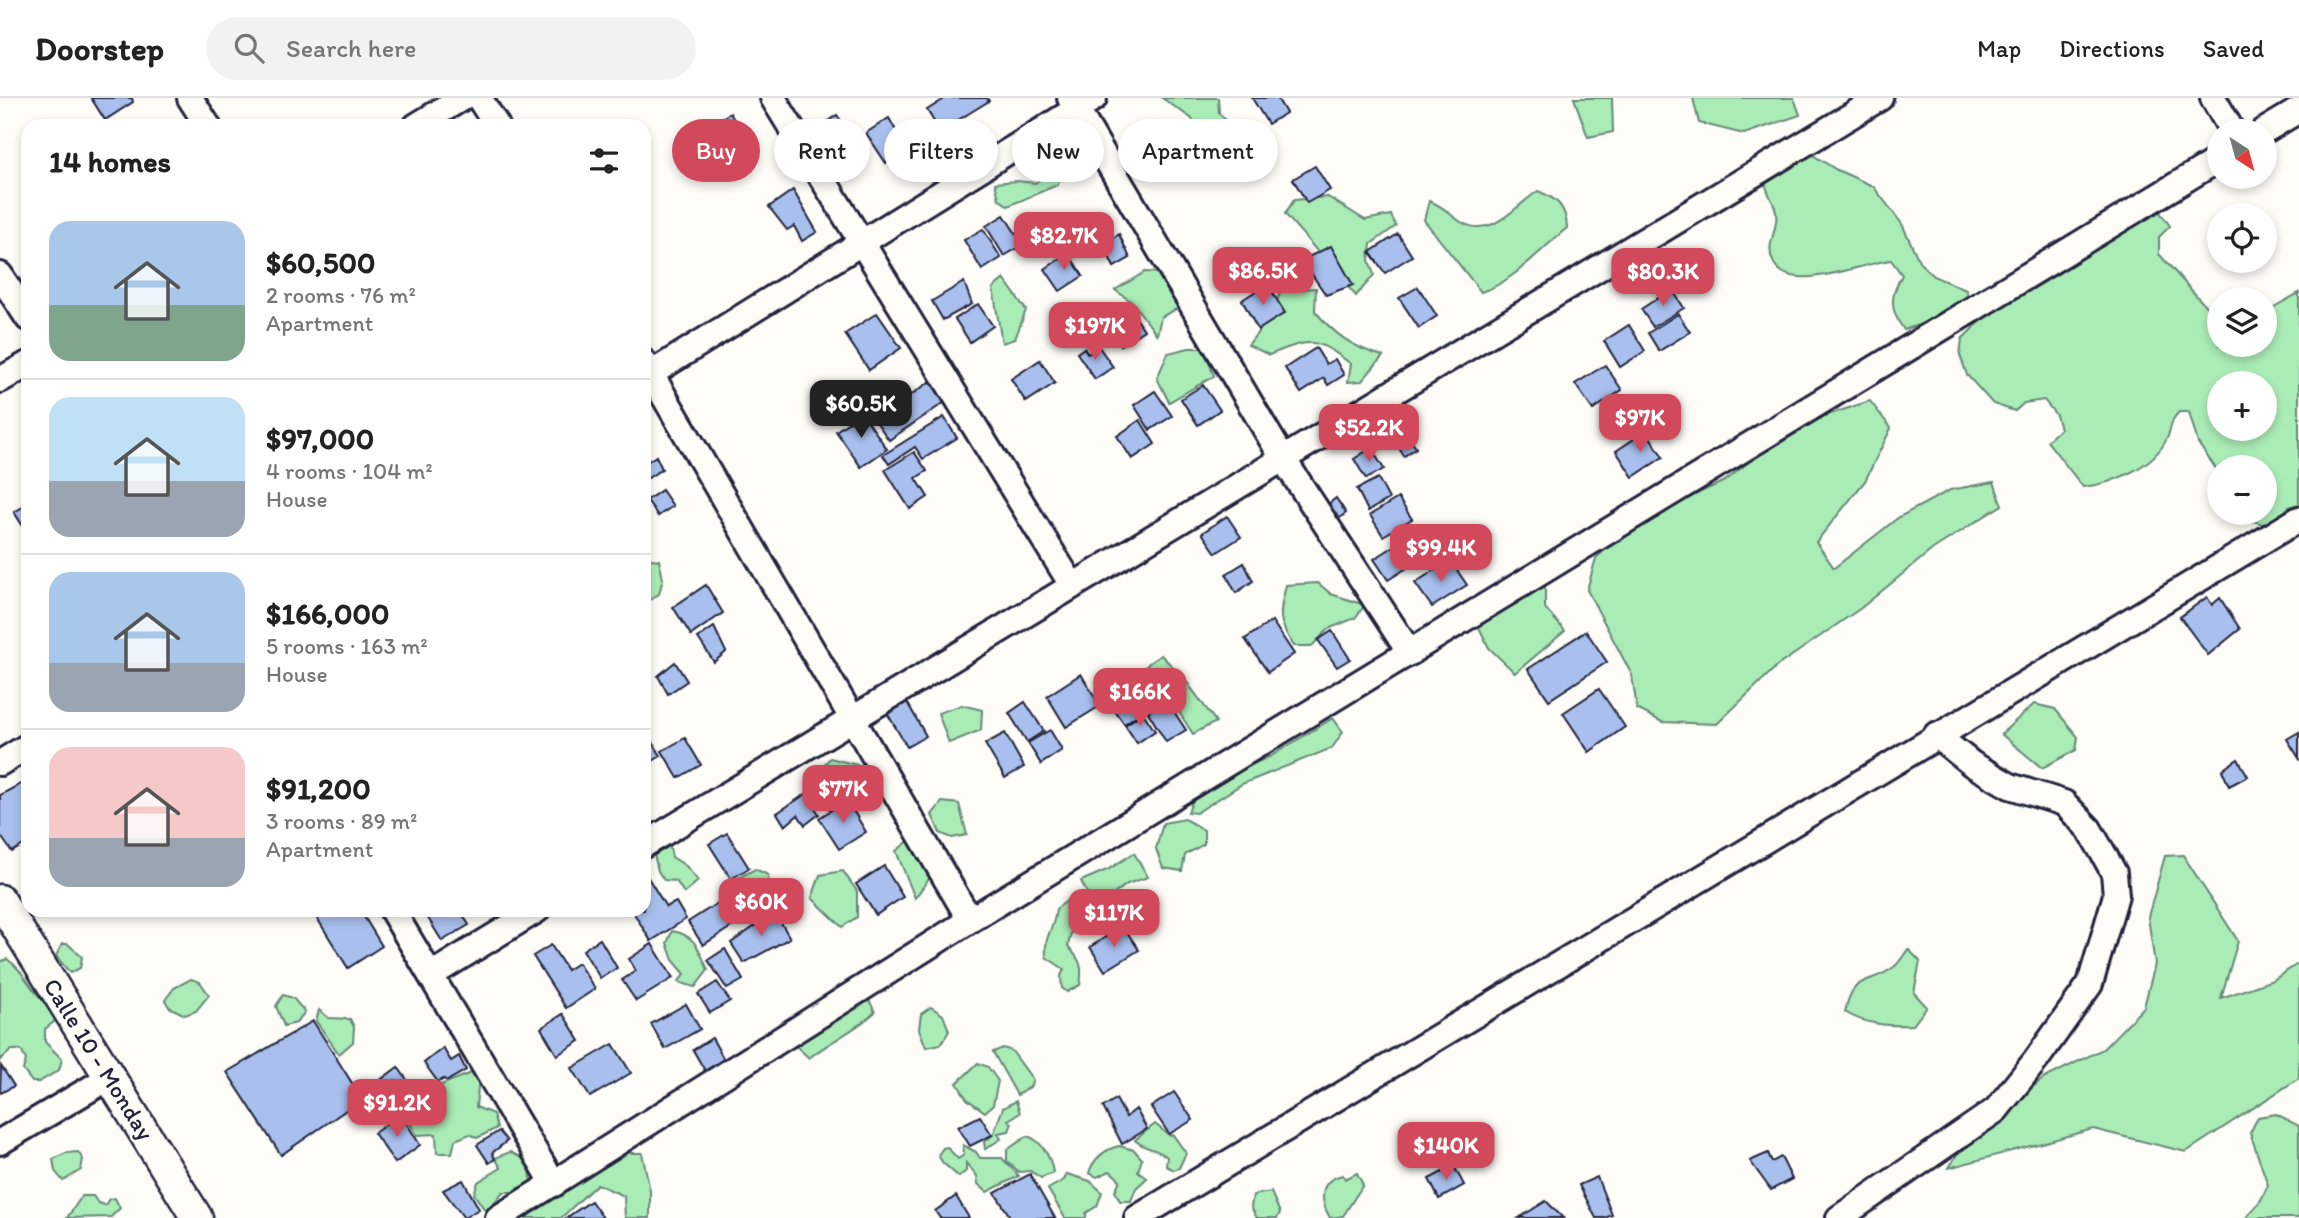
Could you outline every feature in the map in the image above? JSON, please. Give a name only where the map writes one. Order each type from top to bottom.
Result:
[{"type":"street","points":[[190,98],[204,119]]},
{"type":"street","points":[[428,119],[462,98]]},
{"type":"street","points":[[479,98],[492,119]]},
{"type":"street","points":[[773,98],[1072,585]]},
{"type":"street","points":[[651,836],[851,719],[1880,98]]},
{"type":"street","points":[[2213,98],[2225,119]]},
{"type":"street","points":[[651,369],[864,243],[1080,102],[1282,457],[1410,653]]},
{"type":"street","points":[[2277,123],[2299,110]]},
{"type":"street","points":[[498,1218],[970,920],[2207,166]]},
{"type":"street","points":[[0,275],[21,307]]},
{"type":"street","points":[[0,380],[21,368]]},
{"type":"street","points":[[651,378],[970,920]]},
{"type":"street","points":[[1137,1218],[2299,519]]},
{"type":"street","points":[[1839,1218],[1996,1110],[2036,1060],[2090,984],[2116,895],[2114,873],[2103,853],[2089,829],[2064,803],[2010,786],[1972,764],[1936,735]]},
{"type":"street","points":[[0,763],[21,751]]},
{"type":"street","name":"Calle 10 - Monday","points":[[0,900],[197,1218]]},
{"type":"street","points":[[396,917],[554,1185]]},
{"type":"street","points":[[430,975],[525,917]]},
{"type":"street","points":[[0,1142],[110,1077]]},
{"type":"green space","points":[[1162,98],[1218,98],[1219,113],[1225,119],[1191,118]]},
{"type":"green space","points":[[1574,98],[1612,98],[1613,132],[1588,137]]},
{"type":"green space","points":[[1693,98],[1794,98],[1800,115],[1744,134],[1699,123]]},
{"type":"green space","points":[[1808,152],[1837,170],[1873,186],[1902,224],[1920,263],[1933,276],[1966,290],[1972,306],[1904,330],[1896,316],[1893,302],[1895,289],[1902,275],[1891,260],[1807,277],[1792,276],[1780,270],[1772,259],[1771,241],[1776,212],[1764,177]]},
{"type":"green space","points":[[1012,181],[1059,182],[1008,206],[999,199],[995,183]]},
{"type":"green space","points":[[1538,191],[1559,204],[1565,214],[1567,228],[1515,273],[1493,288],[1481,292],[1424,220],[1429,201],[1461,222],[1483,227],[1502,219]]},
{"type":"green space","points":[[1328,197],[1365,220],[1391,215],[1396,226],[1371,244],[1369,260],[1374,275],[1356,296],[1285,214],[1294,200]]},
{"type":"green space","points":[[2151,200],[2170,226],[2159,237],[2159,254],[2207,308],[2207,357],[2277,357],[2277,305],[2299,293],[2299,504],[2289,507],[2277,519],[2277,455],[2207,456],[2198,443],[2189,412],[2179,412],[2176,415],[2162,447],[2144,465],[2107,482],[2083,487],[2047,441],[2060,429],[2056,415],[2044,400],[2024,403],[2015,411],[1993,404],[1967,375],[1960,355],[1962,339],[2004,298],[2002,278],[2056,247]]},
{"type":"green space","points":[[1145,272],[1162,273],[1182,306],[1161,317],[1157,335],[1132,302],[1115,290]]},
{"type":"green space","points":[[1004,279],[1026,310],[1015,339],[1002,343],[993,288]]},
{"type":"green space","points":[[1316,288],[1315,311],[1329,327],[1353,344],[1383,356],[1362,381],[1348,382],[1351,364],[1320,345],[1303,343],[1269,355],[1248,345],[1273,313],[1281,290]]},
{"type":"green space","points":[[1204,348],[1214,376],[1169,402],[1157,378],[1168,353]]},
{"type":"green space","points":[[1870,401],[1891,428],[1865,481],[1816,542],[1834,568],[1899,517],[1950,490],[1994,482],[2002,505],[1933,549],[1861,608],[1777,666],[1717,724],[1662,722],[1637,709],[1632,675],[1587,590],[1596,558],[1637,522],[1725,481],[1794,426]]},
{"type":"green space","points":[[651,559],[659,560],[663,579],[659,594],[651,599]]},
{"type":"green space","points":[[1318,583],[1331,594],[1365,605],[1355,618],[1328,629],[1312,646],[1294,646],[1281,617],[1286,585]]},
{"type":"green space","points":[[1545,585],[1545,608],[1565,631],[1515,673],[1489,648],[1475,619],[1507,593]]},
{"type":"green space","points":[[1161,655],[1183,677],[1216,722],[1193,734],[1170,698],[1144,698],[1135,679],[1149,663]]},
{"type":"green space","points":[[2034,704],[2055,709],[2078,737],[2076,750],[2042,768],[2001,734]]},
{"type":"green space","points":[[962,705],[982,710],[981,730],[949,743],[938,713]]},
{"type":"green space","points":[[1333,718],[1343,732],[1332,748],[1242,784],[1196,813],[1188,812],[1195,795],[1224,777],[1271,756]]},
{"type":"green space","points":[[830,758],[857,765],[843,796],[823,788],[821,768]]},
{"type":"green space","points":[[942,802],[959,804],[967,835],[952,838],[940,833],[932,815]]},
{"type":"green space","points":[[1185,819],[1204,830],[1204,844],[1185,855],[1182,871],[1163,868],[1156,849],[1163,823]]},
{"type":"green space","points":[[919,833],[933,873],[915,898],[896,851]]},
{"type":"green space","points":[[668,838],[672,857],[686,866],[698,881],[684,893],[676,881],[664,880],[658,871],[651,842]]},
{"type":"green space","points":[[1134,853],[1148,877],[1127,884],[1104,902],[1088,895],[1081,881],[1109,869]]},
{"type":"green space","points":[[2183,855],[2238,941],[2221,998],[2273,980],[2299,963],[2299,1078],[2186,1152],[2093,1129],[1949,1168],[1966,1139],[2043,1079],[2103,1049],[2144,1007],[2155,964],[2148,917],[2165,856]]},
{"type":"green space","points":[[755,869],[768,875],[769,888],[762,903],[742,904],[731,882]]},
{"type":"green space","points":[[843,871],[857,891],[857,917],[842,927],[812,898],[820,875]]},
{"type":"green space","points":[[1072,897],[1077,907],[1068,946],[1080,964],[1081,973],[1080,985],[1067,992],[1062,988],[1061,976],[1064,969],[1046,957],[1046,949],[1056,909]]},
{"type":"green space","points":[[672,931],[692,940],[708,970],[695,987],[678,982],[685,974],[673,960],[667,943]]},
{"type":"green space","points":[[62,944],[68,944],[82,957],[80,968],[70,973],[56,956]]},
{"type":"green space","points":[[1908,949],[1920,961],[1914,993],[1927,1007],[1913,1025],[1878,1024],[1845,1012],[1848,999],[1857,985],[1894,967]]},
{"type":"green space","points":[[7,959],[20,970],[39,997],[53,1007],[55,1021],[45,1029],[45,1042],[62,1059],[59,1070],[39,1082],[32,1082],[23,1070],[26,1060],[21,1050],[12,1050],[0,1060],[0,962]]},
{"type":"green space","points":[[191,979],[200,982],[209,995],[196,1011],[185,1015],[169,1007],[165,1000],[174,988]]},
{"type":"green space","points":[[283,995],[293,998],[305,1012],[296,1023],[284,1026],[276,1006]]},
{"type":"green space","points":[[868,998],[875,1012],[809,1058],[796,1046],[797,1034]]},
{"type":"green space","points":[[931,1007],[943,1015],[949,1031],[941,1044],[926,1047],[919,1029],[921,1014]]},
{"type":"green space","points":[[319,1010],[329,1018],[350,1019],[354,1027],[353,1042],[339,1054],[316,1021]]},
{"type":"green space","points":[[1003,1048],[1012,1051],[1033,1080],[1030,1087],[1017,1095],[993,1052]]},
{"type":"green space","points":[[978,1063],[988,1067],[998,1081],[993,1105],[985,1112],[967,1099],[957,1083]]},
{"type":"green space","points":[[474,1072],[479,1077],[476,1107],[493,1114],[497,1128],[477,1138],[470,1134],[455,1140],[452,1153],[437,1153],[436,1134],[417,1135],[410,1123],[428,1090]]},
{"type":"green space","points":[[1016,1101],[1020,1113],[1008,1120],[1012,1123],[1009,1131],[998,1133],[1001,1139],[985,1149],[984,1142],[993,1135],[1003,1108]]},
{"type":"green space","points":[[2276,1114],[2299,1126],[2299,1218],[2246,1218],[2261,1200],[2268,1185],[2250,1133],[2258,1117]]},
{"type":"green space","points":[[1155,1124],[1170,1136],[1173,1135],[1186,1153],[1179,1168],[1174,1170],[1166,1166],[1167,1157],[1135,1140]]},
{"type":"green space","points":[[1027,1136],[1037,1141],[1045,1150],[1053,1173],[1041,1178],[1030,1171],[1019,1172],[1007,1161],[1007,1150]]},
{"type":"green space","points":[[963,1145],[976,1152],[980,1158],[1002,1158],[1019,1176],[987,1192],[978,1184],[977,1176],[966,1163],[966,1171],[959,1177],[938,1155],[947,1147],[958,1159],[964,1155]]},
{"type":"green space","points":[[1119,1146],[1134,1150],[1142,1159],[1138,1171],[1147,1178],[1136,1188],[1131,1201],[1120,1201],[1115,1191],[1120,1180],[1110,1171],[1097,1177],[1089,1173],[1100,1155]]},
{"type":"green space","points":[[78,1152],[83,1159],[81,1170],[63,1181],[55,1171],[53,1159],[66,1153]]},
{"type":"green space","points":[[510,1152],[530,1162],[531,1181],[521,1192],[503,1192],[489,1209],[485,1210],[474,1194],[478,1182],[501,1168],[495,1158]]},
{"type":"green space","points":[[617,1153],[642,1153],[650,1190],[650,1218],[625,1218],[624,1196],[597,1184],[561,1218],[517,1218]]},
{"type":"green space","points":[[1357,1173],[1363,1185],[1343,1216],[1330,1218],[1324,1204],[1325,1186],[1335,1178],[1343,1175],[1345,1179]]},
{"type":"green space","points":[[1067,1174],[1090,1181],[1102,1192],[1097,1206],[1086,1213],[1086,1218],[1065,1218],[1048,1189],[1064,1180]]},
{"type":"green space","points":[[1271,1192],[1280,1213],[1277,1218],[1257,1218],[1251,1207],[1253,1195]]},
{"type":"green space","points":[[82,1196],[93,1196],[98,1203],[105,1205],[109,1199],[115,1198],[120,1208],[111,1217],[67,1218]]},
{"type":"building","points":[[91,98],[132,98],[133,102],[104,119]]},
{"type":"building","points":[[946,98],[987,98],[989,101],[960,119],[932,119],[927,110]]},
{"type":"building","points":[[1252,98],[1277,98],[1286,113],[1276,119],[1265,119]]},
{"type":"building","points":[[730,113],[734,119],[720,119]]},
{"type":"building","points":[[884,121],[884,160],[870,139],[870,130]]},
{"type":"building","points":[[1315,166],[1330,190],[1307,203],[1293,179]]},
{"type":"building","points":[[793,190],[817,232],[802,241],[794,226],[787,230],[769,207]]},
{"type":"building","points":[[1004,215],[1023,245],[1004,256],[986,226]]},
{"type":"building","points":[[983,229],[1001,258],[982,270],[964,240]]},
{"type":"building","points":[[1119,234],[1130,258],[1114,267],[1103,245]]},
{"type":"building","points":[[1398,234],[1412,256],[1385,273],[1370,252]]},
{"type":"building","points":[[1331,246],[1353,285],[1326,295],[1302,260]]},
{"type":"building","points":[[1068,253],[1083,276],[1060,291],[1045,269]]},
{"type":"building","points":[[964,282],[972,304],[943,320],[932,301]]},
{"type":"building","points":[[1267,284],[1285,313],[1258,330],[1242,300]]},
{"type":"building","points":[[1418,287],[1437,316],[1419,328],[1399,298]]},
{"type":"building","points":[[1672,289],[1684,308],[1653,327],[1641,309]]},
{"type":"building","points":[[978,304],[993,326],[970,342],[955,319]]},
{"type":"building","points":[[1129,307],[1144,330],[1121,345],[1106,322]]},
{"type":"building","points":[[877,313],[901,348],[869,370],[845,334]]},
{"type":"building","points":[[1678,314],[1690,332],[1659,351],[1648,333]]},
{"type":"building","points":[[1629,325],[1645,351],[1620,367],[1604,341]]},
{"type":"building","points":[[1099,347],[1113,367],[1095,379],[1077,353],[1084,348],[1088,354]]},
{"type":"building","points":[[1316,348],[1326,364],[1335,359],[1344,375],[1328,385],[1324,378],[1301,393],[1285,368]]},
{"type":"building","points":[[1040,360],[1055,383],[1026,402],[1011,379]]},
{"type":"building","points":[[1605,365],[1622,390],[1593,410],[1575,384]]},
{"type":"building","points":[[934,379],[948,400],[889,440],[875,420]]},
{"type":"building","points":[[1203,385],[1220,410],[1198,425],[1181,399]]},
{"type":"building","points":[[1155,391],[1172,416],[1150,430],[1134,405]]},
{"type":"building","points":[[862,413],[887,449],[861,467],[836,431]]},
{"type":"building","points":[[944,417],[957,438],[923,459],[915,447],[889,464],[883,455]]},
{"type":"building","points":[[1140,420],[1155,444],[1132,459],[1117,436]]},
{"type":"building","points":[[1646,431],[1663,457],[1633,477],[1616,451]]},
{"type":"building","points":[[1405,432],[1416,448],[1404,456],[1394,440]]},
{"type":"building","points":[[1371,448],[1384,469],[1366,479],[1354,459]]},
{"type":"building","points":[[914,452],[927,471],[916,478],[928,497],[910,509],[885,470]]},
{"type":"building","points":[[656,456],[662,469],[651,476],[651,459]]},
{"type":"building","points":[[1378,478],[1389,499],[1368,511],[1357,489]]},
{"type":"building","points":[[662,490],[673,506],[658,516],[651,506],[651,497]]},
{"type":"building","points":[[1336,498],[1346,513],[1337,520],[1327,505]]},
{"type":"building","points":[[1398,498],[1412,519],[1383,536],[1370,515]]},
{"type":"building","points":[[21,508],[21,523],[14,512]]},
{"type":"building","points":[[1227,516],[1241,537],[1216,553],[1202,533]]},
{"type":"building","points":[[1420,530],[1434,551],[1388,580],[1374,559]]},
{"type":"building","points":[[1450,560],[1467,585],[1432,607],[1415,583]]},
{"type":"building","points":[[1244,563],[1253,581],[1236,593],[1226,574]]},
{"type":"building","points":[[706,585],[723,613],[691,635],[673,607]]},
{"type":"building","points":[[2207,597],[2212,605],[2220,598],[2240,629],[2208,655],[2180,617]]},
{"type":"building","points":[[1272,621],[1294,654],[1268,672],[1245,639]]},
{"type":"building","points":[[714,627],[726,652],[714,662],[698,638]]},
{"type":"building","points":[[1332,631],[1350,659],[1337,667],[1318,640]]},
{"type":"building","points":[[1586,631],[1607,662],[1549,700],[1528,669]]},
{"type":"building","points":[[675,662],[687,681],[668,694],[658,676]]},
{"type":"building","points":[[1081,674],[1100,706],[1066,727],[1047,696]]},
{"type":"building","points":[[1599,689],[1625,727],[1589,752],[1563,713]]},
{"type":"building","points":[[1130,694],[1142,712],[1124,724],[1112,707]]},
{"type":"building","points":[[1167,701],[1186,730],[1166,742],[1148,712]]},
{"type":"building","points":[[907,702],[926,736],[907,747],[887,713]]},
{"type":"building","points":[[1025,702],[1044,731],[1027,742],[1009,713]]},
{"type":"building","points":[[1143,713],[1155,731],[1137,743],[1125,725]]},
{"type":"building","points":[[1050,730],[1062,750],[1041,764],[1028,743]]},
{"type":"building","points":[[2299,732],[2299,758],[2287,739]]},
{"type":"building","points":[[1005,733],[1024,767],[1005,778],[985,744]]},
{"type":"building","points":[[685,738],[701,765],[678,778],[662,751]]},
{"type":"building","points":[[651,739],[661,756],[651,762]]},
{"type":"building","points":[[2238,759],[2248,776],[2229,786],[2222,770]]},
{"type":"building","points":[[21,784],[21,846],[12,852],[0,835],[0,795]]},
{"type":"building","points":[[806,794],[819,814],[805,825],[798,815],[785,826],[777,813]]},
{"type":"building","points":[[847,800],[866,832],[839,849],[819,818]]},
{"type":"building","points":[[727,833],[749,868],[731,879],[709,844]]},
{"type":"building","points":[[884,866],[903,897],[876,915],[856,884]]},
{"type":"building","points":[[651,883],[666,907],[676,902],[686,919],[651,941],[636,917],[651,917]]},
{"type":"building","points":[[724,899],[739,922],[703,945],[688,922]]},
{"type":"building","points":[[775,912],[790,938],[744,963],[731,943]]},
{"type":"building","points":[[316,917],[364,917],[382,946],[348,968]]},
{"type":"building","points":[[427,917],[464,917],[469,925],[442,941]]},
{"type":"building","points":[[1123,926],[1139,950],[1105,971],[1090,947]]},
{"type":"building","points":[[600,939],[617,968],[600,978],[583,950]]},
{"type":"building","points":[[652,944],[673,978],[636,1001],[622,980],[636,971],[629,959]]},
{"type":"building","points":[[551,945],[567,970],[578,963],[595,989],[566,1008],[533,956]]},
{"type":"building","points":[[725,949],[743,980],[727,989],[708,960]]},
{"type":"building","points":[[717,982],[730,1001],[710,1013],[698,994]]},
{"type":"building","points":[[686,1004],[700,1029],[665,1049],[651,1024]]},
{"type":"building","points":[[563,1014],[580,1041],[557,1055],[541,1028]]},
{"type":"building","points":[[313,1021],[362,1099],[281,1155],[227,1072]]},
{"type":"building","points":[[712,1038],[727,1065],[708,1076],[693,1050]]},
{"type":"building","points":[[613,1044],[631,1073],[590,1097],[572,1068]]},
{"type":"building","points":[[443,1048],[451,1061],[459,1056],[466,1070],[447,1081],[444,1079],[438,1082],[424,1063]]},
{"type":"building","points":[[1,1066],[14,1086],[1,1093],[0,1091]]},
{"type":"building","points":[[398,1067],[412,1087],[383,1103],[371,1087]]},
{"type":"building","points":[[1174,1092],[1193,1120],[1169,1134],[1151,1107]]},
{"type":"building","points":[[1116,1099],[1126,1117],[1136,1109],[1147,1129],[1122,1144],[1103,1107]]},
{"type":"building","points":[[401,1114],[420,1145],[395,1163],[374,1133]]},
{"type":"building","points":[[980,1116],[992,1135],[970,1146],[958,1127]]},
{"type":"building","points":[[499,1131],[507,1141],[492,1153],[495,1159],[489,1163],[477,1145]]},
{"type":"building","points":[[1768,1153],[1772,1162],[1781,1157],[1792,1179],[1771,1190],[1750,1161]]},
{"type":"building","points":[[1454,1166],[1464,1185],[1439,1199],[1429,1179]]},
{"type":"building","points":[[1030,1174],[1055,1218],[1011,1218],[995,1193]]},
{"type":"building","points":[[1597,1177],[1612,1215],[1605,1218],[1596,1218],[1579,1185]]},
{"type":"building","points":[[463,1180],[479,1209],[464,1218],[443,1190]]},
{"type":"building","points":[[956,1196],[969,1218],[940,1218],[935,1211]]},
{"type":"building","points":[[591,1201],[603,1218],[566,1218]]},
{"type":"building","points":[[1546,1201],[1563,1218],[1519,1218]]}]
